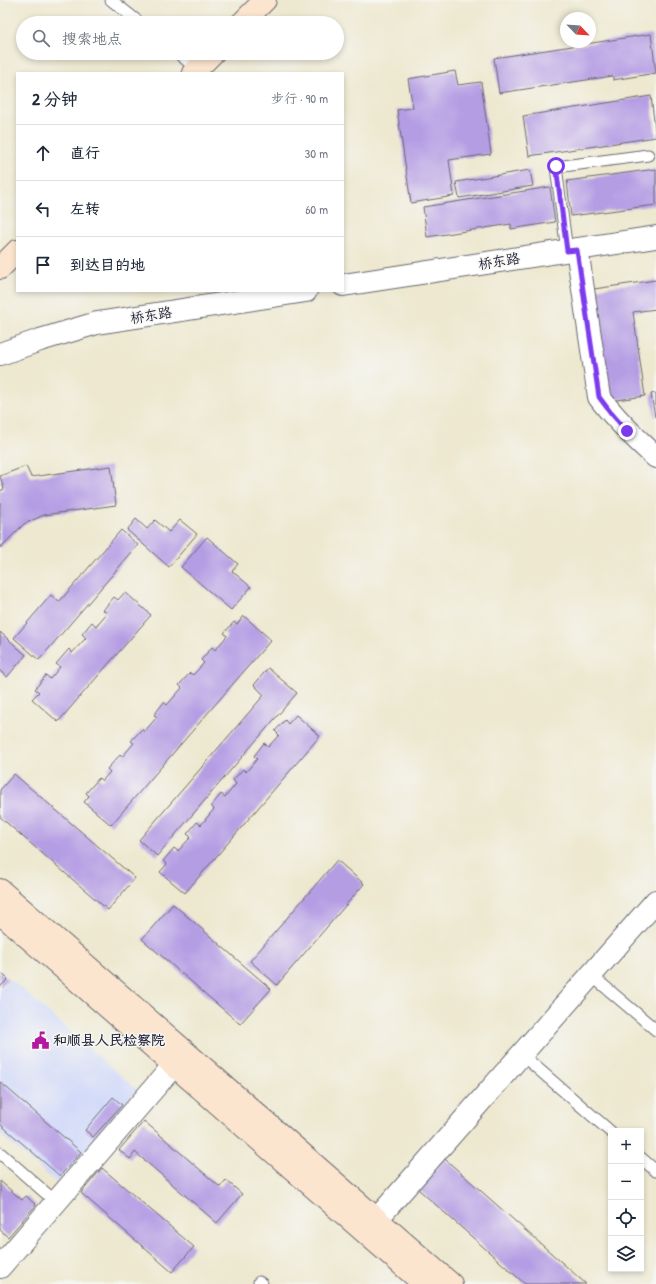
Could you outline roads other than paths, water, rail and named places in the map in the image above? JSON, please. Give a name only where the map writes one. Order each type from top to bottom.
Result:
[{"type":"main road","points":[[249,16],[265,0]]},
{"type":"main road","points":[[195,71],[206,60]]},
{"type":"main road","points":[[0,268],[16,251]]},
{"type":"main road","points":[[0,890],[451,1284]]},
{"type":"main road","points":[[0,913],[174,1065],[415,1281]]},
{"type":"street","name":"桥东路","points":[[344,285],[656,237]]},
{"type":"street","points":[[572,250],[599,397],[627,431],[656,457]]},
{"type":"street","name":"桥东路","points":[[0,354],[40,340],[98,323],[300,292]]},
{"type":"street","points":[[377,1219],[656,901]]},
{"type":"street","points":[[0,1267],[174,1065]]},
{"type":"lane","points":[[111,0],[131,16]]},
{"type":"lane","points":[[185,60],[195,71]]},
{"type":"lane","points":[[572,250],[556,166],[648,155]]},
{"type":"lane","points":[[591,974],[656,1030]]},
{"type":"lane","points":[[521,1054],[608,1129]]},
{"type":"lane","points":[[0,1153],[56,1202]]},
{"type":"lane","points":[[644,1161],[656,1171]]},
{"type":"place","name":"和顺县人民检察院","points":[[40,1040]]}]
